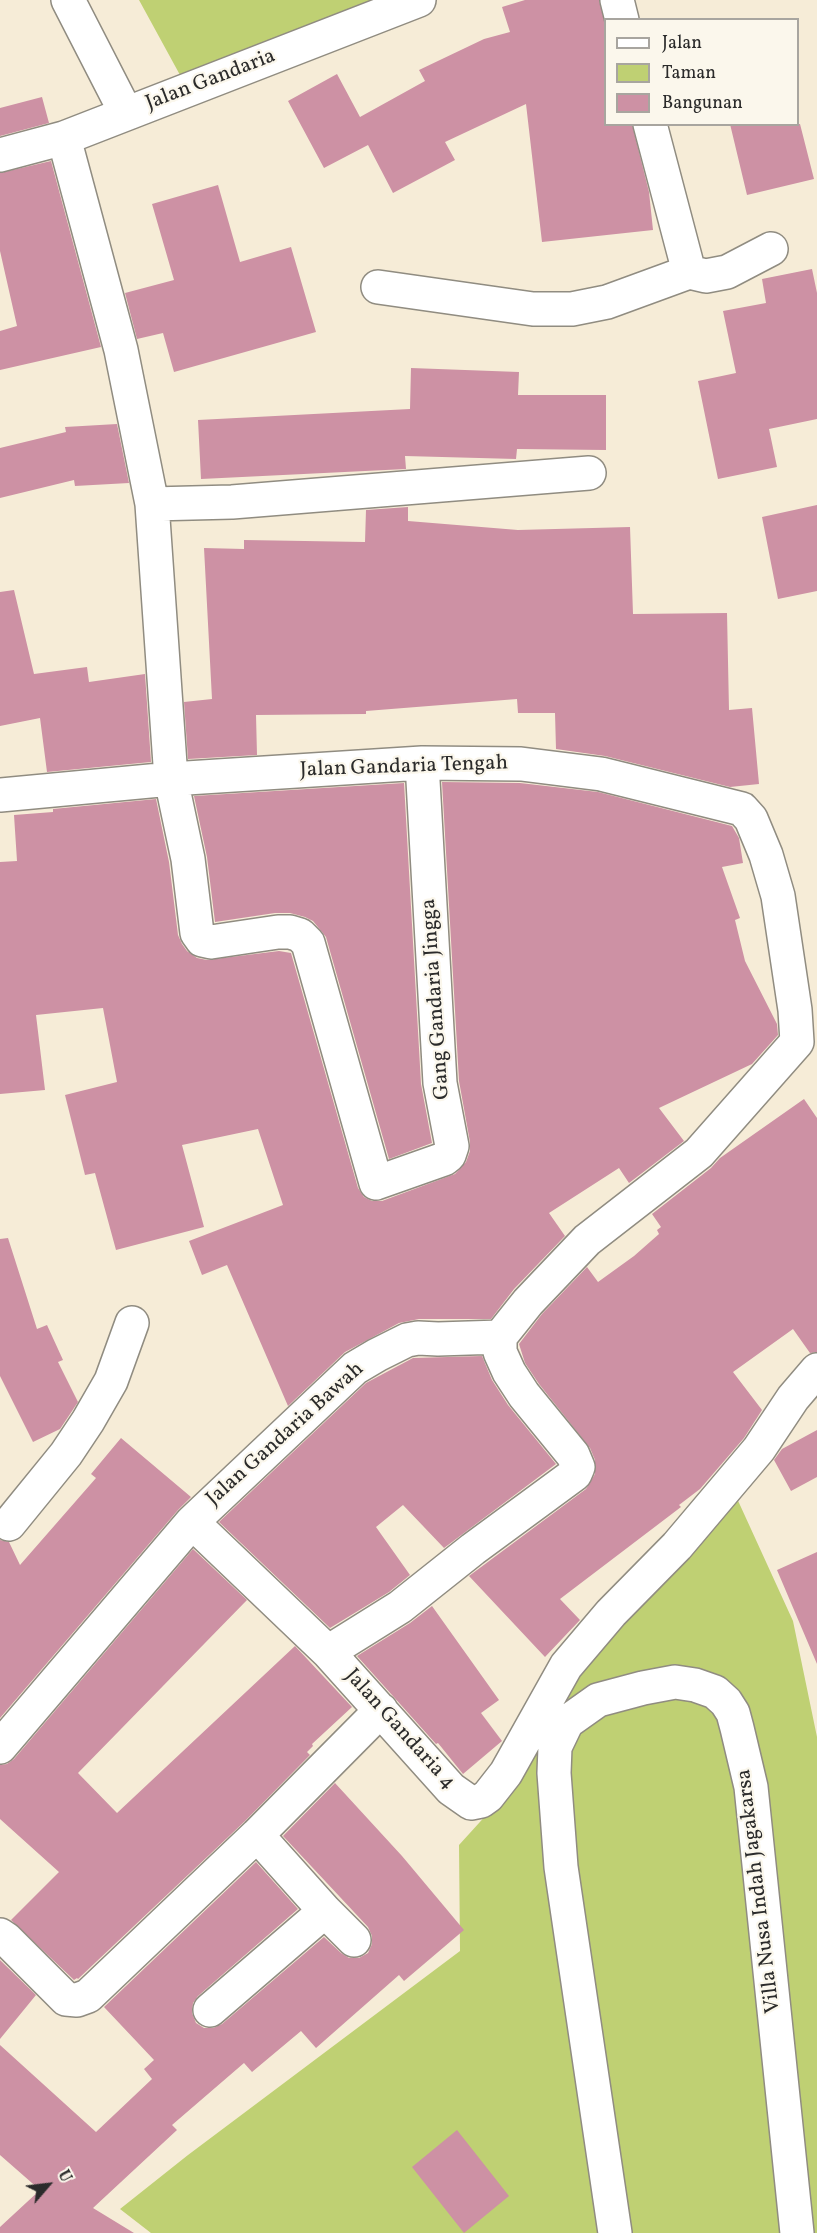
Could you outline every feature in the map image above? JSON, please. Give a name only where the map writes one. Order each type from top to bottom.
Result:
[{"type":"street","points":[[68,0],[126,113]]},
{"type":"street","name":"Jalan Gandaria","points":[[0,155],[64,138],[419,0]]},
{"type":"street","points":[[617,0],[622,18]]},
{"type":"street","points":[[651,126],[689,272]]},
{"type":"street","points":[[64,138],[121,350],[152,504],[171,778]]},
{"type":"street","points":[[378,287],[533,309],[572,309],[607,302],[689,272],[706,276],[727,272],[771,249]]},
{"type":"street","points":[[152,504],[232,502],[589,473]]},
{"type":"street","name":"Jalan Gandaria Tengah","points":[[0,795],[171,778],[422,763],[521,764],[601,774],[742,809],[751,819],[766,855],[778,896],[795,1010],[807,1042]]},
{"type":"street","name":"Gang Gandaria Jingga","points":[[171,778],[188,859],[193,911],[200,937],[206,942],[211,942],[290,932],[300,935],[308,943],[376,1183],[444,1159],[452,1146],[440,1083],[422,763]]},
{"type":"street","points":[[328,1652],[400,1607],[473,1549],[575,1474],[578,1467],[573,1455],[524,1395],[509,1372],[500,1352],[500,1337],[528,1302],[587,1240],[699,1153],[807,1042]]},
{"type":"street","points":[[3,1520],[66,1454],[88,1421],[111,1381],[132,1323]]},
{"type":"street","name":"Jalan Gandaria Bawah","points":[[192,1521],[355,1368],[377,1354],[407,1340],[418,1338],[500,1337]]},
{"type":"street","name":"Jalan Gandaria 4","points":[[192,1521],[328,1652],[451,1789],[471,1803],[485,1799],[506,1773],[566,1666],[611,1612],[677,1546],[759,1449],[793,1398],[817,1370]]},
{"type":"street","points":[[0,1747],[192,1521]]},
{"type":"street","name":"Villa Nusa Indah Jagakarsa","points":[[615,2233],[561,1868],[554,1773],[555,1747],[567,1722],[598,1700],[675,1682],[695,1685],[715,1692],[726,1702],[733,1713],[751,1787],[797,2233]]},
{"type":"street","points":[[0,1935],[64,1998],[77,2000],[88,1996],[257,1835],[381,1710]]},
{"type":"street","points":[[257,1835],[324,1911],[354,1940]]},
{"type":"street","points":[[210,2010],[324,1911]]},
{"type":"green space","points":[[139,0],[385,0],[186,86]]},
{"type":"green space","points":[[724,1470],[793,1621],[817,1737],[817,2233],[151,2233],[120,2209],[188,2155],[460,1951],[459,1845],[519,1779],[551,1709]]},
{"type":"building","points":[[525,0],[599,0],[604,20],[604,126],[632,126],[649,192],[653,230],[542,242],[526,104],[445,142],[455,160],[393,193],[368,145],[324,168],[288,101],[337,74],[360,117],[425,81],[419,70],[484,39],[510,32],[502,7]]},
{"type":"building","points":[[42,97],[49,123],[0,136],[0,108]]},
{"type":"building","points":[[800,124],[814,179],[747,195],[730,126],[799,126]]},
{"type":"building","points":[[51,161],[101,347],[0,370],[0,331],[17,326],[0,251],[0,173]]},
{"type":"building","points":[[218,185],[240,262],[291,247],[316,332],[174,372],[163,333],[137,339],[125,293],[174,280],[152,204]]},
{"type":"building","points":[[812,269],[817,293],[817,419],[769,429],[777,467],[718,479],[698,381],[736,373],[723,311],[766,303],[762,279]]},
{"type":"building","points":[[411,368],[519,372],[518,395],[606,395],[606,450],[517,449],[516,459],[405,456],[406,469],[201,479],[198,420],[410,409]]},
{"type":"building","points":[[117,424],[129,483],[75,486],[74,480],[0,498],[0,448],[66,432],[65,427]]},
{"type":"building","points":[[817,505],[817,591],[778,599],[762,517]]},
{"type":"building","points":[[408,507],[408,521],[518,530],[630,527],[633,614],[727,613],[729,710],[752,708],[759,784],[730,787],[605,756],[556,749],[555,713],[518,713],[517,699],[366,711],[366,714],[256,715],[257,755],[188,759],[184,702],[212,699],[204,548],[244,549],[244,540],[365,542],[366,510]]},
{"type":"building","points":[[14,590],[34,674],[87,667],[89,682],[145,674],[151,762],[47,772],[40,718],[0,726],[0,592]]},
{"type":"building","points":[[442,782],[520,783],[598,792],[732,826],[739,838],[743,863],[722,867],[740,918],[735,920],[745,961],[777,1024],[778,1035],[752,1064],[659,1108],[684,1141],[629,1183],[619,1168],[549,1213],[565,1236],[514,1289],[491,1319],[419,1319],[399,1323],[345,1352],[288,1406],[227,1265],[202,1275],[189,1241],[283,1205],[258,1129],[182,1145],[204,1227],[116,1250],[95,1173],[85,1175],[65,1095],[117,1082],[103,1008],[36,1015],[45,1090],[0,1094],[0,862],[17,861],[14,815],[156,799],[169,862],[178,935],[182,944],[197,958],[207,960],[279,951],[291,953],[358,1188],[364,1197],[372,1201],[382,1201],[455,1174],[466,1162],[470,1151],[459,1081]]},
{"type":"building","points":[[404,783],[421,1084],[432,1143],[389,1159],[326,937],[313,921],[290,913],[215,922],[207,857],[194,796]]},
{"type":"building","points":[[804,1099],[817,1118],[817,1352],[810,1353],[793,1329],[733,1372],[762,1410],[744,1438],[700,1489],[679,1505],[681,1507],[560,1599],[580,1620],[545,1657],[469,1576],[586,1489],[595,1474],[595,1460],[590,1448],[539,1384],[525,1363],[519,1344],[542,1314],[587,1267],[598,1282],[634,1256],[659,1234],[657,1230],[661,1227],[652,1214],[711,1168],[720,1158]]},
{"type":"building","points":[[8,1238],[37,1329],[47,1325],[63,1360],[58,1362],[78,1402],[60,1429],[33,1442],[0,1376],[0,1239]]},
{"type":"building","points":[[482,1356],[492,1380],[508,1405],[556,1464],[444,1548],[403,1505],[376,1527],[410,1575],[389,1592],[330,1628],[219,1522],[366,1383],[413,1358]]},
{"type":"building","points":[[817,1430],[817,1477],[791,1491],[774,1460],[782,1449]]},
{"type":"building","points":[[121,1438],[191,1497],[0,1718],[0,1540],[9,1542],[20,1565],[96,1478],[91,1474]]},
{"type":"building","points":[[193,1549],[247,1600],[78,1773],[117,1813],[295,1646],[352,1707],[312,1744],[313,1746],[307,1752],[310,1755],[244,1822],[78,1979],[74,1980],[11,1920],[59,1872],[0,1819],[0,1765],[7,1764],[14,1759]]},
{"type":"building","points":[[817,1552],[817,1664],[777,1570]]},
{"type":"building","points":[[432,1606],[499,1700],[481,1713],[502,1741],[463,1774],[438,1743],[436,1744],[357,1656],[410,1623]]},
{"type":"building","points":[[335,1783],[402,1856],[464,1930],[404,1981],[399,1975],[316,2048],[301,2031],[252,2072],[244,2063],[172,2125],[177,2130],[93,2208],[134,2233],[0,2233],[0,2227],[40,2190],[0,2155],[0,2045],[96,2132],[152,2079],[144,2069],[154,2060],[104,2007],[256,1862],[298,1909],[198,1996],[193,2003],[192,2013],[196,2023],[204,2028],[213,2028],[222,2024],[324,1937],[349,1958],[359,1958],[368,1953],[372,1944],[372,1936],[368,1927],[283,1836]]},
{"type":"building","points":[[0,1960],[36,1995],[0,2039]]},
{"type":"building","points":[[457,2130],[509,2196],[464,2233],[412,2167]]}]
